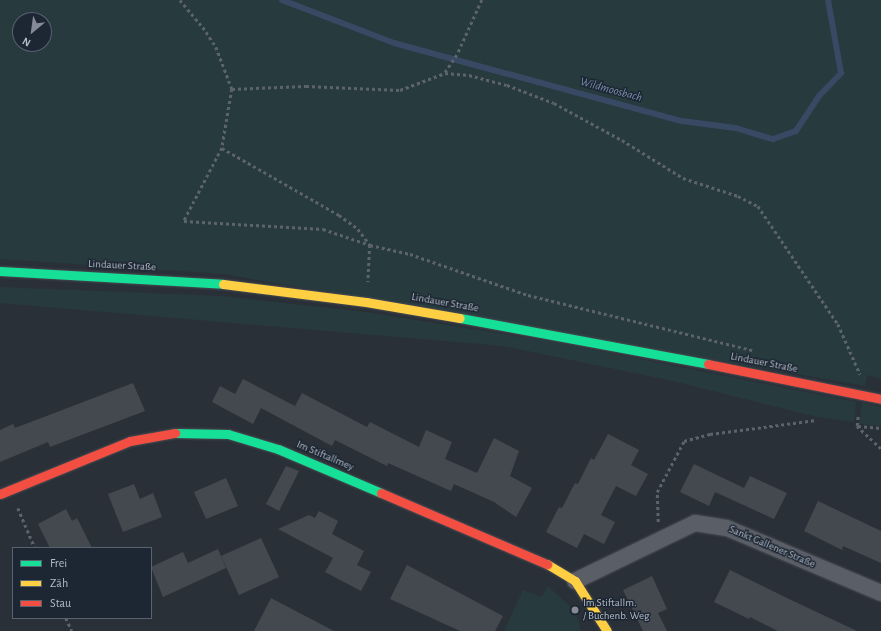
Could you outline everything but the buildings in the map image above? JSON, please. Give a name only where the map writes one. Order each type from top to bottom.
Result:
[{"type":"main road","name":"Lindauer Straße","points":[[0,271],[222,284],[366,302],[562,335],[881,399]]},
{"type":"main road","name":"Im Stiftallmey","points":[[0,494],[130,441],[183,432],[228,434],[278,449],[512,549],[575,581]]},
{"type":"main road","points":[[575,581],[607,631]]},
{"type":"street","name":"Sankt Gallener Straße","points":[[575,581],[658,539],[695,523],[726,528],[881,593]]},
{"type":"path","points":[[180,0],[203,27],[216,47],[232,89],[222,148],[184,221],[323,229],[370,245],[410,254],[535,298],[758,352]]},
{"type":"path","points":[[445,73],[457,56],[482,0]]},
{"type":"path","points":[[232,89],[306,86],[400,90],[445,73],[469,75],[507,86],[554,103],[622,140],[683,178],[738,196],[758,206],[838,324],[861,377],[854,376]]},
{"type":"path","points":[[222,148],[339,215],[358,229],[370,245],[366,302]]},
{"type":"path","points":[[658,539],[657,492],[684,441],[710,434],[816,420]]},
{"type":"path","points":[[881,428],[857,426],[881,448]]},
{"type":"path","points":[[10,490],[35,547]]},
{"type":"path","points":[[66,619],[72,631]]},
{"type":"green space","points":[[0,0],[881,0],[881,379],[867,375],[865,386],[223,274],[0,259]]},
{"type":"green space","points":[[0,287],[221,296],[366,312],[560,343],[856,402],[854,422],[817,417],[673,381],[503,346],[0,303]]},
{"type":"green space","points":[[862,403],[881,407],[881,426],[859,424]]},
{"type":"green space","points":[[548,586],[575,611],[581,631],[504,631],[523,590],[541,597]]},
{"type":"waterway","name":"Wildmoosbach","points":[[282,0],[394,43],[682,121],[736,128],[773,139],[796,131],[819,96],[841,73],[828,0]]},
{"type":"traffic: fast","points":[[0,271],[223,284]]},
{"type":"traffic: fast","points":[[460,318],[708,364]]},
{"type":"traffic: fast","points":[[175,433],[228,434],[278,449],[381,493]]},
{"type":"traffic: slow","points":[[223,284],[366,302],[460,318]]},
{"type":"traffic: slow","points":[[547,564],[575,581],[607,631]]},
{"type":"traffic: jam","points":[[708,364],[881,399]]},
{"type":"traffic: jam","points":[[0,494],[130,441],[175,433]]},
{"type":"traffic: jam","points":[[381,493],[547,564]]},
{"type":"place","name":"Im Stiftallm. / Buchenb. Weg","points":[[575,610]]}]
